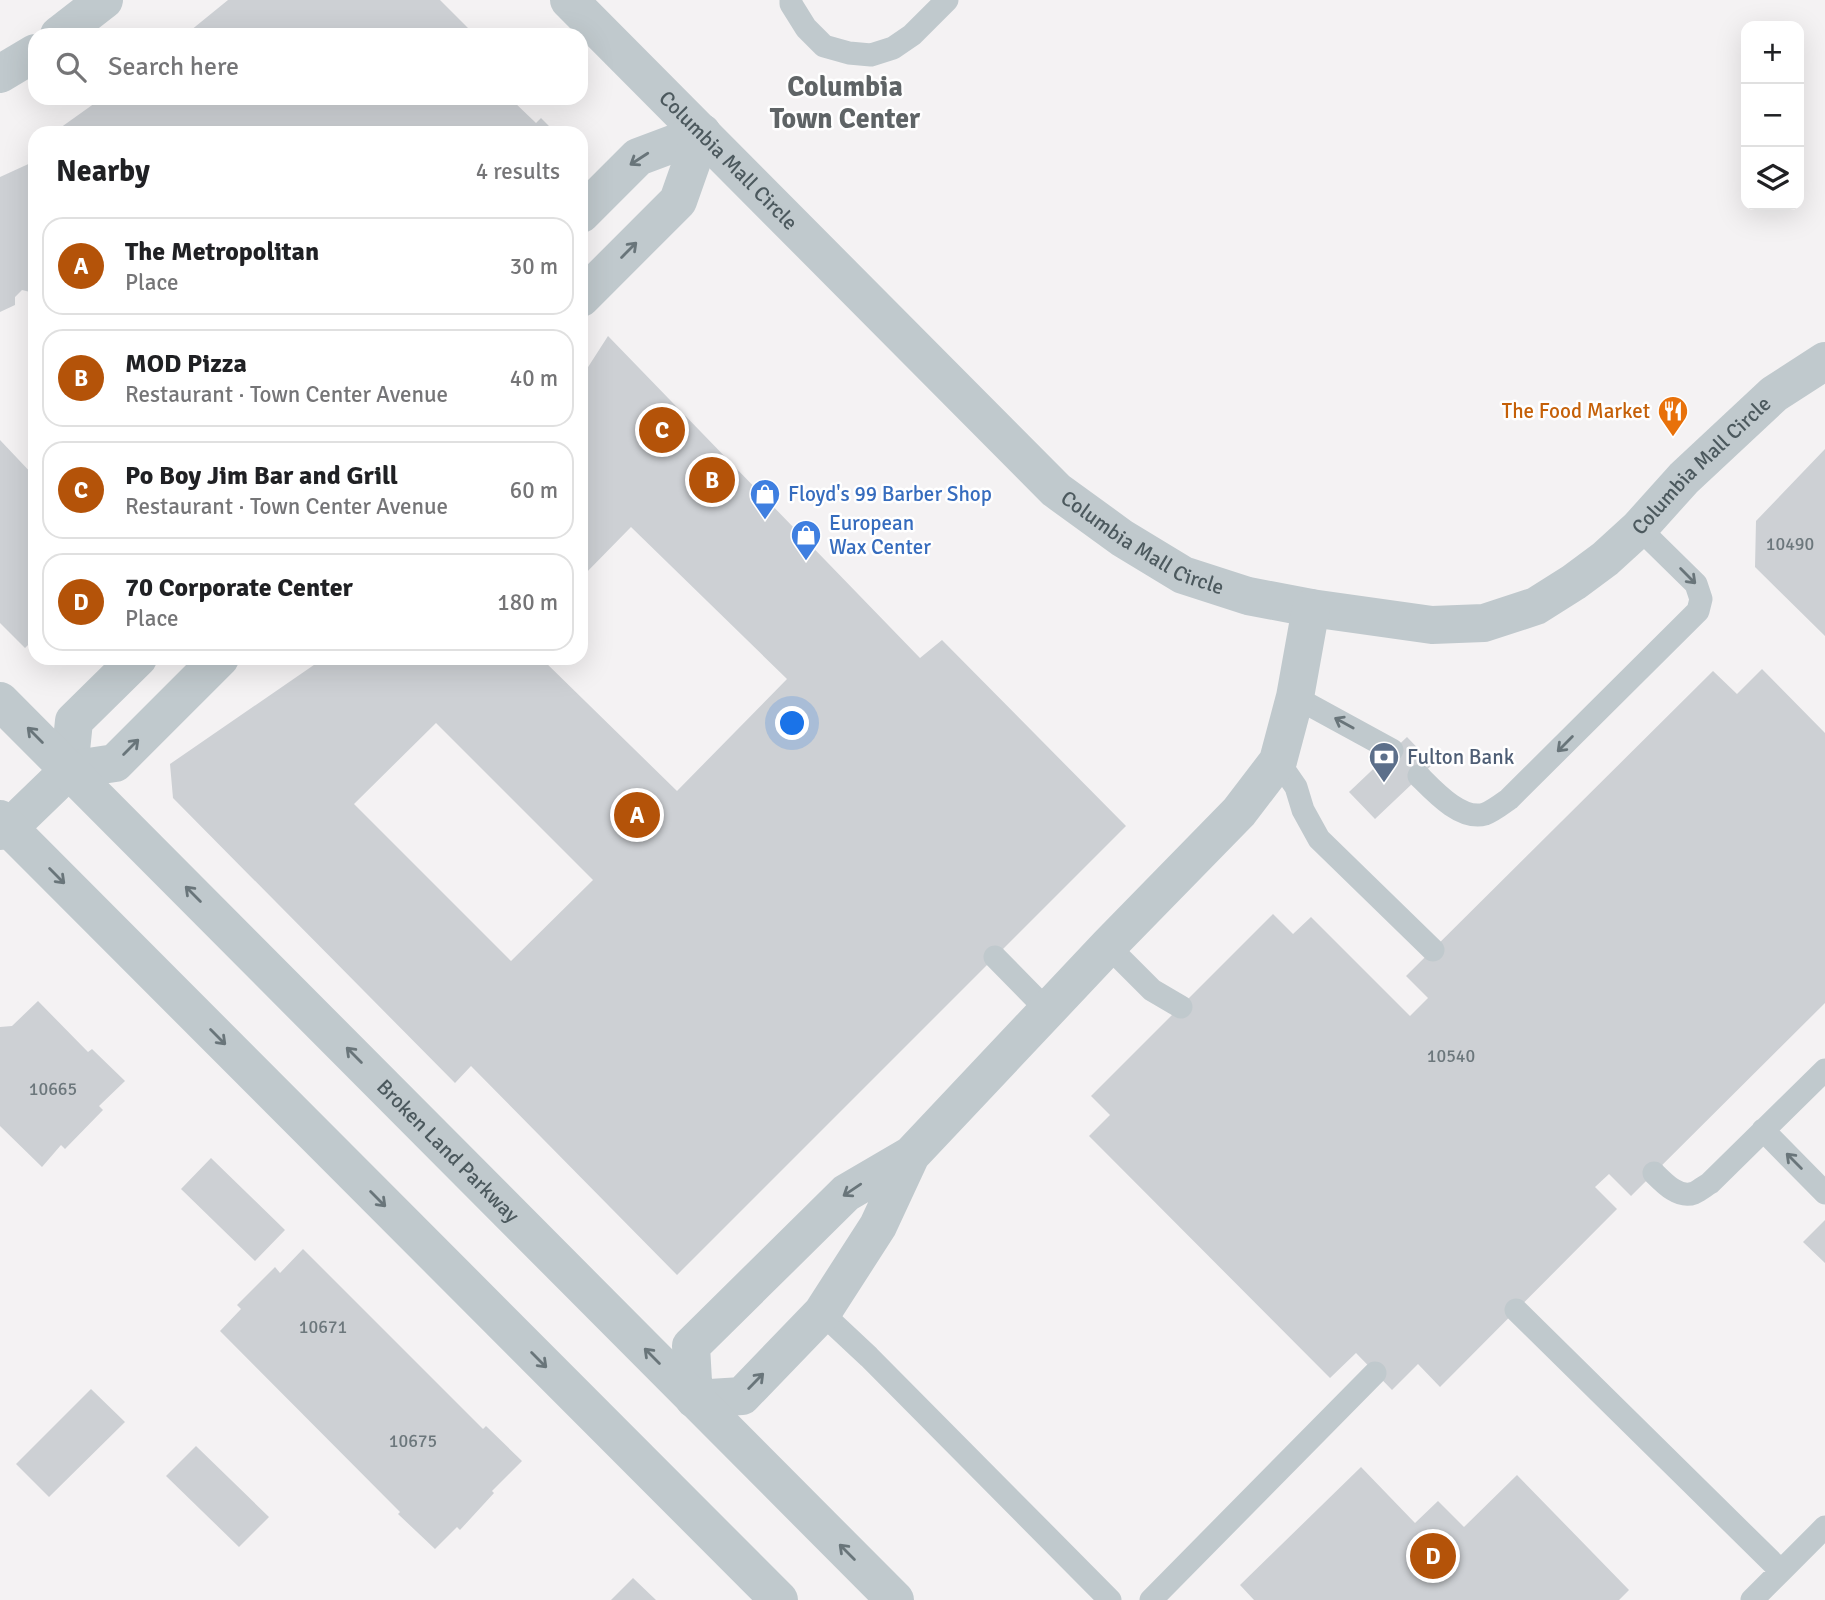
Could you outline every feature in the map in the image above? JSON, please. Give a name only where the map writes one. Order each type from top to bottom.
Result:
[{"type":"street","points":[[68,28],[104,0]]},
{"type":"street","name":"Columbia Mall Circle","points":[[569,0],[1056,489],[1122,538],[1184,575],[1248,596],[1432,625],[1484,623],[1536,606],[1605,559],[1639,528],[1684,478],[1766,401],[1825,361]]},
{"type":"street","points":[[0,74],[28,56]]},
{"type":"street","points":[[588,207],[638,157],[702,133]]},
{"type":"street","points":[[588,291],[678,201],[702,133]]},
{"type":"street","points":[[911,1155],[878,1226],[822,1313],[742,1396],[694,1399],[691,1346],[846,1193],[911,1155],[1239,812],[1278,761],[1295,696],[1311,608]]},
{"type":"street","points":[[69,770],[74,721],[131,665]]},
{"type":"street","points":[[213,665],[115,763],[69,770],[2,831],[779,1600]]},
{"type":"street","name":"Broken Land Parkway","points":[[0,701],[895,1600]]},
{"type":"lane","points":[[791,0],[806,28],[824,46],[849,53],[871,55],[893,48],[912,35],[947,0]]},
{"type":"lane","points":[[1419,776],[1443,799],[1464,813],[1484,814],[1492,810],[1509,799],[1698,611],[1701,599],[1696,584],[1639,528]]},
{"type":"lane","points":[[1295,696],[1392,750]]},
{"type":"lane","points":[[1278,761],[1296,788],[1303,810],[1319,839],[1433,950]]},
{"type":"lane","points":[[1108,946],[1152,990],[1181,1007]]},
{"type":"lane","points":[[995,957],[1047,1010]]},
{"type":"lane","points":[[1654,1173],[1679,1193],[1692,1194],[1710,1183],[1825,1070]]},
{"type":"lane","points":[[1763,1130],[1825,1192]]},
{"type":"lane","points":[[1516,1310],[1782,1571]]},
{"type":"lane","points":[[822,1313],[1110,1600]]},
{"type":"lane","points":[[1151,1600],[1375,1373]]},
{"type":"lane","points":[[1752,1600],[1825,1527]]},
{"type":"building","points":[[228,0],[440,0],[468,28],[194,28]]},
{"type":"building","points":[[92,105],[517,105],[536,123],[541,118],[549,126],[63,126]]},
{"type":"building","points":[[28,164],[28,292],[22,290],[15,297],[15,305],[0,312],[0,177]]},
{"type":"building","points":[[608,336],[920,658],[942,640],[1126,826],[677,1275],[471,1066],[455,1083],[173,798],[170,764],[314,665],[548,665],[677,791],[787,679],[631,527],[588,571],[588,367]],"holes":[[[436,723],[593,880],[511,961],[354,804]]]},
{"type":"building","points":[[0,440],[28,470],[28,645],[25,648],[0,623]]},
{"type":"building","points":[[1825,449],[1825,636],[1755,567],[1756,521]]},
{"type":"building","points":[[1762,669],[1825,733],[1825,1003],[1631,1196],[1609,1174],[1595,1187],[1617,1209],[1440,1387],[1418,1364],[1392,1390],[1356,1353],[1330,1378],[1089,1136],[1110,1115],[1091,1096],[1273,914],[1293,934],[1311,917],[1410,1016],[1428,998],[1406,976],[1713,671],[1737,694]]},
{"type":"building","name":"Fulton Bank","points":[[1407,737],[1433,764],[1375,819],[1349,792]]},
{"type":"building","points":[[38,1001],[88,1052],[92,1049],[125,1081],[99,1106],[103,1110],[65,1149],[61,1145],[42,1167],[0,1126],[0,1027],[12,1026]]},
{"type":"building","points":[[211,1158],[285,1230],[255,1261],[181,1189]]},
{"type":"building","points":[[1825,1220],[1825,1263],[1803,1242]]},
{"type":"building","points":[[303,1249],[483,1429],[486,1426],[522,1461],[492,1491],[494,1493],[460,1530],[457,1527],[435,1549],[220,1331],[241,1309],[237,1305],[275,1267],[280,1273]]},
{"type":"building","points":[[91,1389],[125,1422],[49,1497],[16,1464]]},
{"type":"building","points":[[196,1446],[269,1517],[239,1547],[166,1476]]},
{"type":"building","points":[[1361,1467],[1415,1523],[1438,1501],[1464,1527],[1517,1475],[1629,1590],[1619,1600],[1254,1600],[1240,1585]]},
{"type":"building","points":[[633,1578],[656,1600],[611,1600]]},
{"type":"place","name":"Po Boy Jim Bar and Grill","points":[[662,430]]},
{"type":"place","name":"The Food Market","points":[[1673,438]]},
{"type":"place","name":"MOD Pizza","points":[[712,480]]},
{"type":"place","name":"Floyd's 99 Barber Shop","points":[[765,521]]},
{"type":"place","name":"European Wax Center","points":[[806,562]]},
{"type":"place","name":"Fulton Bank","points":[[1384,784]]},
{"type":"place","name":"The Metropolitan","points":[[637,815]]},
{"type":"place","name":"70 Corporate Center","points":[[1433,1556]]},
{"type":"district","name":"Columbia Town Center","points":[[845,103]]}]
